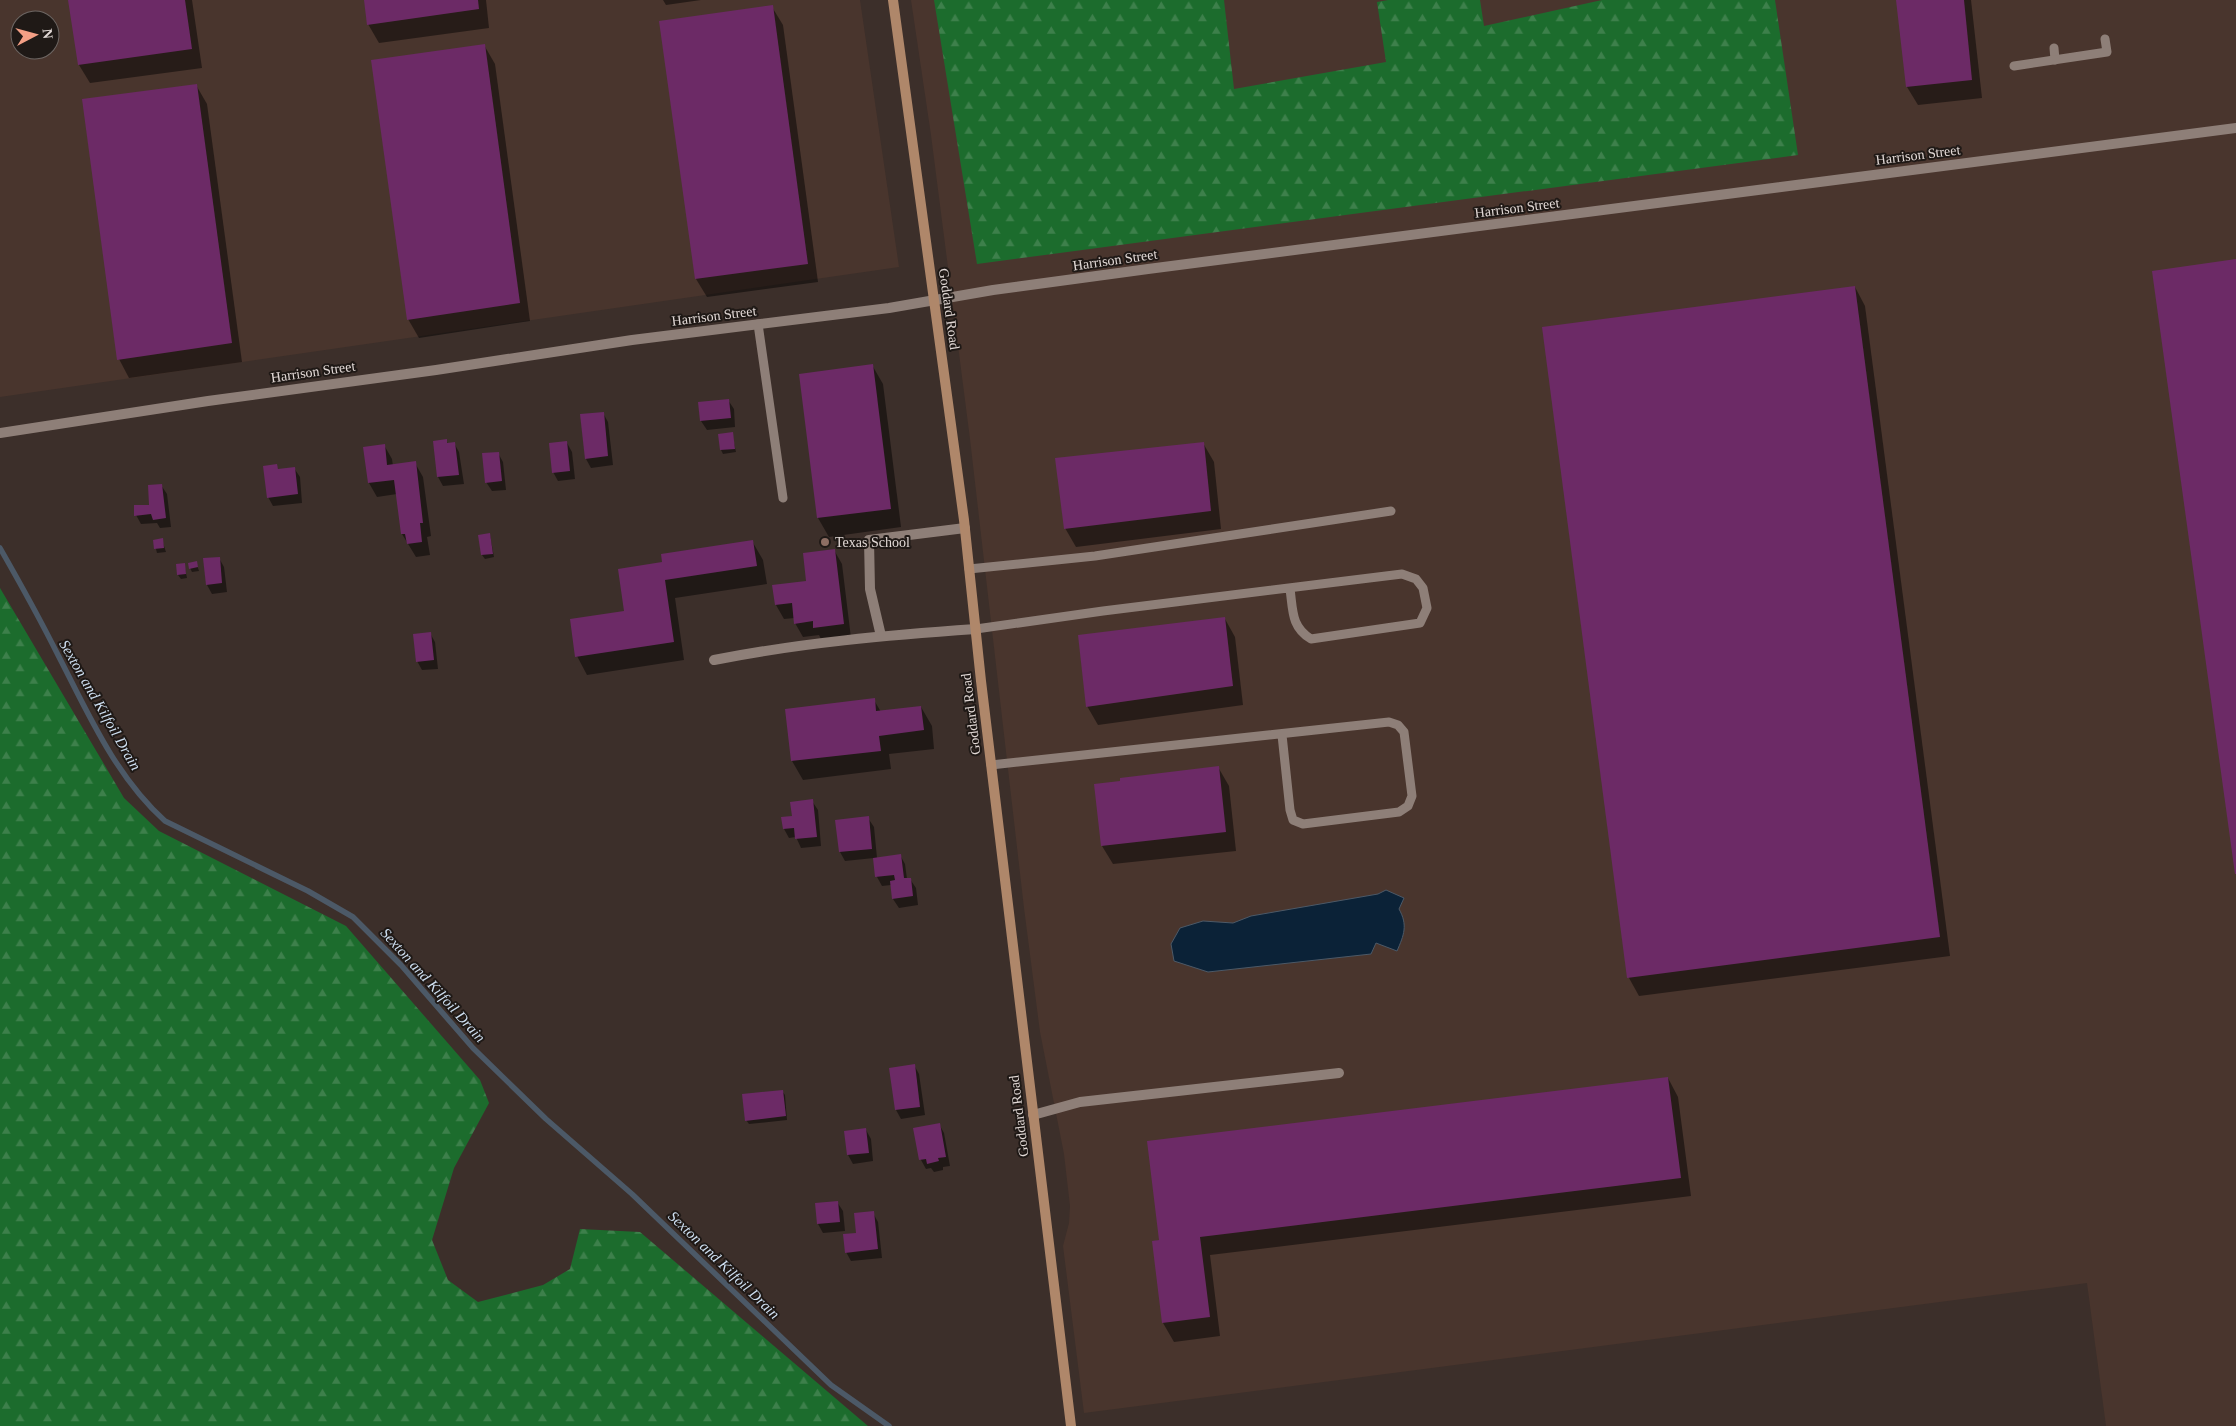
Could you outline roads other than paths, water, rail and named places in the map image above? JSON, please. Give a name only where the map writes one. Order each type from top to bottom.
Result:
[{"type":"main road","name":"Goddard Road","points":[[894,0],[965,528],[991,765],[1071,1426]]},
{"type":"street","name":"Harrison Street","points":[[0,434],[208,401],[1148,269],[2236,128]]},
{"type":"street","points":[[881,636],[870,588],[869,540],[965,528]]},
{"type":"street","points":[[714,660],[771,649],[881,636],[976,629]]},
{"type":"street","points":[[1033,1115],[1080,1102],[1339,1073]]},
{"type":"lane","points":[[2014,66],[2107,52],[2105,39]]},
{"type":"lane","points":[[2054,48],[2055,60]]},
{"type":"lane","points":[[758,324],[783,498]]},
{"type":"lane","points":[[969,570],[1095,556],[1391,511]]},
{"type":"lane","points":[[976,629],[1085,613],[1402,574],[1416,579],[1423,588],[1427,608],[1420,623],[1311,639],[1301,633],[1295,623],[1290,589]]},
{"type":"lane","points":[[991,765],[1040,758],[1282,735],[1389,722],[1398,725],[1404,732],[1412,796],[1408,806],[1399,812],[1303,824],[1294,820],[1290,810],[1282,735]]},
{"type":"water","points":[[1386,890],[1404,898],[1399,909],[1402,915],[1404,930],[1397,951],[1376,943],[1371,954],[1208,972],[1174,961],[1171,944],[1180,928],[1203,921],[1233,923],[1251,916],[1378,894]]},
{"type":"waterway","name":"Sexton and Kilfoil Drain","points":[[0,548],[104,743],[131,784],[165,821],[308,891],[353,917],[401,965],[473,1048],[546,1119],[632,1194],[831,1385],[889,1426]]},
{"type":"place","name":"Texas School","points":[[825,542]]}]
